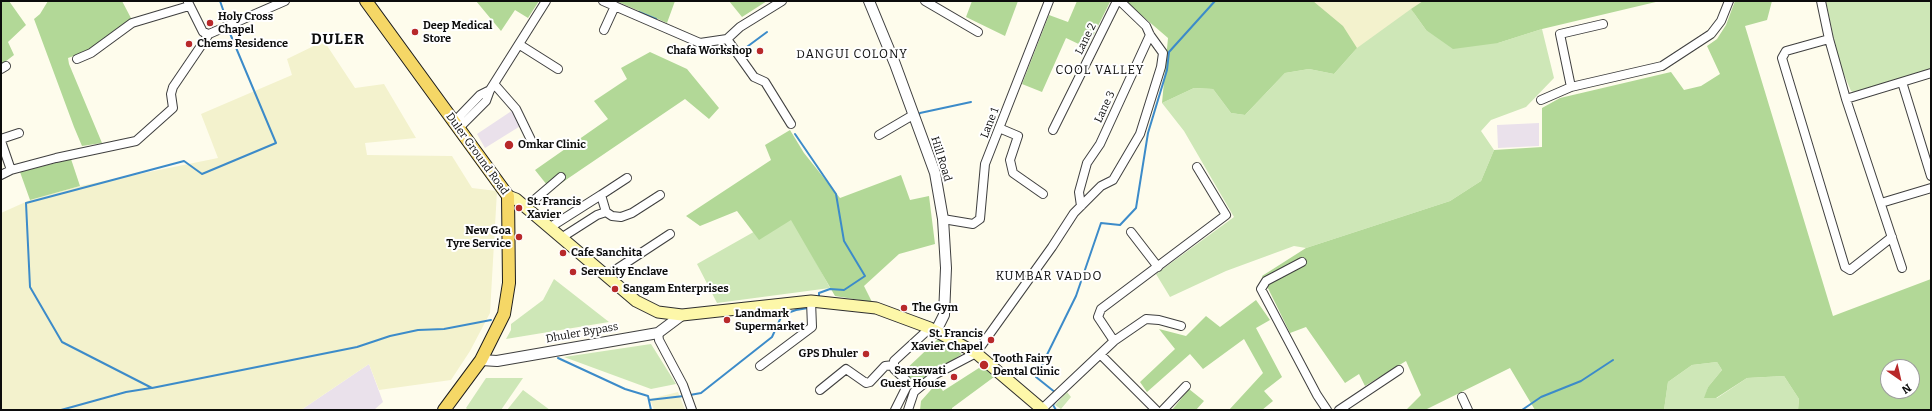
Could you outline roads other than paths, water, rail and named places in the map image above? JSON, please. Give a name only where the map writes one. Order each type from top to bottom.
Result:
[{"type":"main road","name":"Duler Ground Road","points":[[366,1],[508,196],[510,218],[509,283],[504,314],[481,360],[444,410]]},
{"type":"main road","points":[[508,196],[516,199],[526,207],[636,301],[658,312],[682,314],[811,301],[876,308],[933,330],[976,353],[1042,410]]},
{"type":"street","points":[[1,175],[11,170],[56,158],[136,140],[173,108],[171,94],[173,87],[209,34],[285,1]]},
{"type":"street","points":[[456,125],[480,95],[493,87],[546,1]]},
{"type":"street","points":[[603,1],[700,43],[727,39],[740,27],[782,1]]},
{"type":"street","name":"Hill Road","points":[[869,1],[935,173],[943,219],[946,268],[944,316],[933,330]]},
{"type":"street","points":[[925,1],[978,32]]},
{"type":"street","name":"Lane 1","points":[[943,219],[973,224],[980,219],[986,164],[1049,1]]},
{"type":"street","name":"Lane 2","points":[[1053,130],[1117,1]]},
{"type":"street","points":[[908,410],[914,392],[936,374],[976,353],[1052,247],[1074,213],[1101,186],[1113,180],[1140,134],[1161,68],[1163,53],[1150,35],[1146,26],[1120,1]]},
{"type":"street","points":[[1541,100],[1571,87],[1662,66],[1711,34],[1721,21],[1729,1]]},
{"type":"street","points":[[1822,1],[1829,39],[1846,99],[1902,268]]},
{"type":"street","points":[[77,59],[91,53],[132,23],[189,3],[203,32],[209,34]]},
{"type":"street","points":[[604,30],[615,6]]},
{"type":"street","points":[[1571,87],[1560,34],[1603,24]]},
{"type":"street","name":"Lane 3","points":[[1082,206],[1078,192],[1087,163],[1100,144],[1150,35]]},
{"type":"street","points":[[727,39],[754,77],[765,82],[791,124]]},
{"type":"street","points":[[1829,39],[1786,51],[1782,58],[1845,268],[1850,270],[1892,237]]},
{"type":"street","points":[[520,45],[558,68]]},
{"type":"street","points":[[1846,99],[1931,73]]},
{"type":"street","points":[[1902,82],[1931,176]]},
{"type":"street","points":[[493,87],[516,109],[532,142]]},
{"type":"street","points":[[879,135],[914,115]]},
{"type":"street","points":[[999,128],[1018,136],[1010,160],[1013,173],[1043,194]]},
{"type":"street","points":[[11,170],[1,140],[19,132]]},
{"type":"street","points":[[1114,341],[1098,317],[1101,309],[1226,215],[1197,167]]},
{"type":"street","points":[[526,207],[561,177]]},
{"type":"street","points":[[549,228],[628,178]]},
{"type":"street","points":[[1880,203],[1931,188]]},
{"type":"street","points":[[601,195],[606,212],[612,216],[621,217],[632,213],[660,195]]},
{"type":"street","points":[[561,238],[597,215],[606,212]]},
{"type":"street","points":[[1132,232],[1158,267]]},
{"type":"street","points":[[606,276],[670,234]]},
{"type":"street","points":[[1302,262],[1266,281],[1261,289],[1317,395],[1327,410]]},
{"type":"street","points":[[760,366],[812,328],[811,301]]},
{"type":"street","name":"Dhuler Bypass","points":[[481,360],[497,361],[658,332],[682,314]]},
{"type":"street","points":[[1042,410],[1114,341],[1146,319],[1158,320],[1181,326]]},
{"type":"street","points":[[895,410],[906,388],[906,380],[894,369],[894,361],[933,330]]},
{"type":"street","points":[[658,332],[659,340],[683,385],[692,410]]},
{"type":"street","points":[[1100,354],[1156,410]]},
{"type":"street","points":[[820,390],[846,369],[866,383],[870,382],[885,366],[894,365]]},
{"type":"street","points":[[1339,410],[1399,370]]},
{"type":"street","points":[[1163,410],[1186,386]]},
{"type":"street","points":[[1462,397],[1468,410]]},
{"type":"waterway","points":[[220,1],[227,21]]},
{"type":"waterway","points":[[1056,393],[1036,377],[1076,296],[1101,223],[1120,225],[1136,208],[1148,133],[1167,70],[1169,52],[1215,1]]},
{"type":"waterway","points":[[639,12],[656,19]]},
{"type":"waterway","points":[[229,31],[276,143],[202,174],[184,161],[26,203],[30,287],[62,342],[152,388],[357,347],[390,336],[418,330],[444,329],[491,320]]},
{"type":"waterway","points":[[740,52],[767,32]]},
{"type":"waterway","points":[[918,116],[920,113],[971,102]]},
{"type":"waterway","points":[[795,134],[836,194],[844,241],[865,276],[844,290],[830,289],[819,293],[819,297]]},
{"type":"waterway","points":[[690,395],[701,393],[772,337],[782,315],[808,308]]},
{"type":"waterway","points":[[558,358],[625,389],[648,396],[651,410]]},
{"type":"waterway","points":[[1522,410],[1541,397],[1581,381],[1613,360]]},
{"type":"waterway","points":[[61,410],[126,392],[151,388]]},
{"type":"waterway","points":[[649,400],[684,396]]},
{"type":"waterway","points":[[1056,401],[1053,405],[1056,410]]},
{"type":"place","name":"Holy Cross Chapel","points":[[210,23]]},
{"type":"place","name":"Deep Medical Store","points":[[415,32]]},
{"type":"place","name":"Chems Residence","points":[[189,44]]},
{"type":"place","name":"Chafa Workshop","points":[[760,51]]},
{"type":"place","name":"Omkar Clinic","points":[[509,145]]},
{"type":"place","name":"St. Francis Xavier","points":[[519,208]]},
{"type":"place","name":"New Goa Tyre Service","points":[[519,237]]},
{"type":"place","name":"Cafe Sanchita","points":[[563,253]]},
{"type":"place","name":"Serenity Enclave","points":[[573,272]]},
{"type":"place","name":"Sangam Enterprises","points":[[615,289]]},
{"type":"place","name":"The Gym","points":[[904,308]]},
{"type":"place","name":"Landmark Supermarket","points":[[727,320]]},
{"type":"place","name":"St. Francis Xavier Chapel","points":[[991,340]]},
{"type":"place","name":"GPS Dhuler","points":[[866,354]]},
{"type":"place","name":"Tooth Fairy Dental Clinic","points":[[984,365]]},
{"type":"place","name":"Saraswati Guest House","points":[[954,377]]},
{"type":"district","name":"DULER","points":[[338,40]]},
{"type":"district","name":"DANGUI COLONY","points":[[852,55]]},
{"type":"district","name":"COOL VALLEY","points":[[1100,71]]},
{"type":"district","name":"KUMBAR VADDO","points":[[1049,277]]}]
